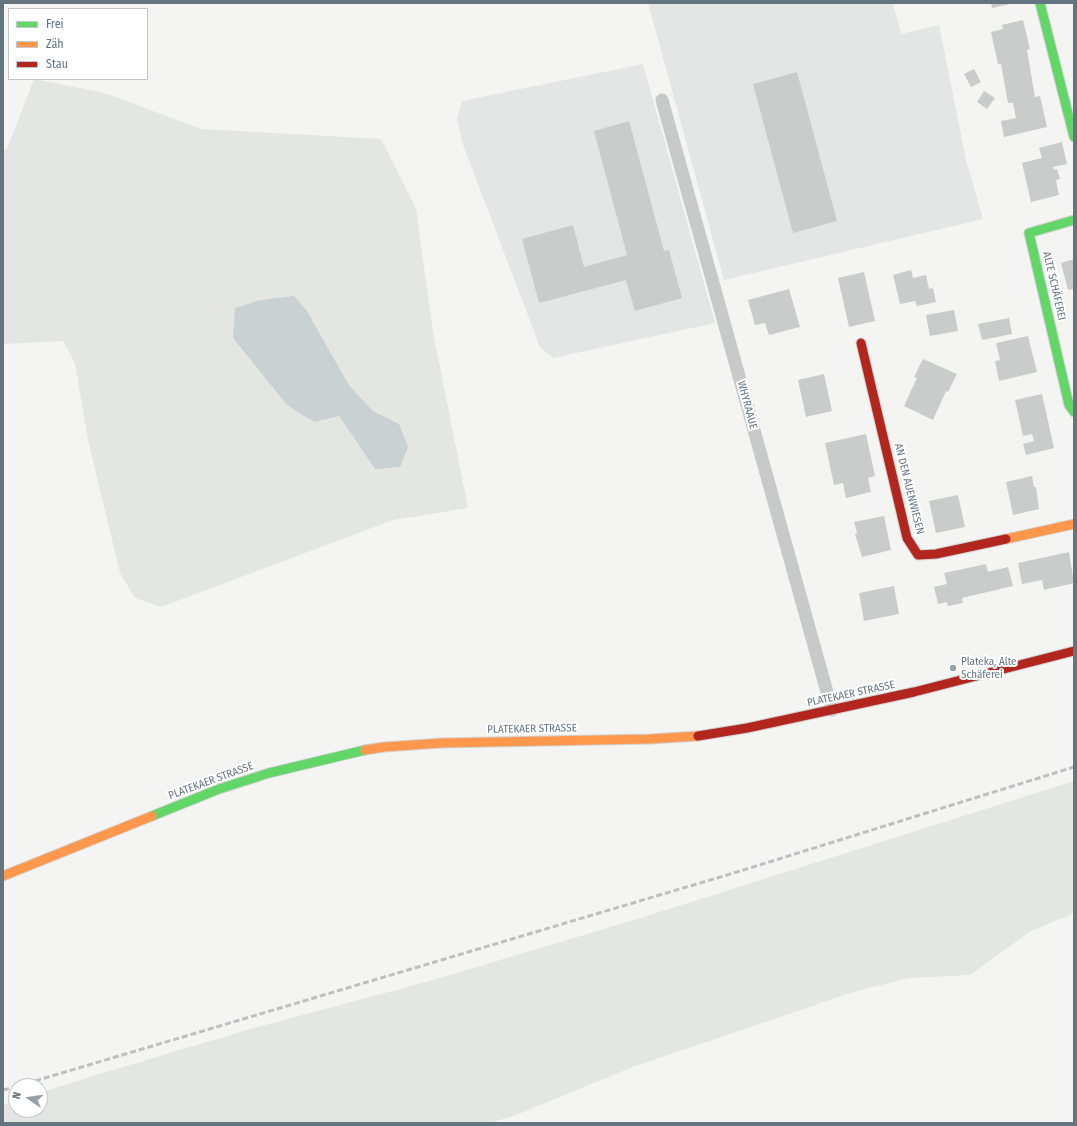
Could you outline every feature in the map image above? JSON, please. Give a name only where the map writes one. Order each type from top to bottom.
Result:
[{"type":"street","points":[[1040,3],[1074,137]]},
{"type":"street","name":"ALTE SCHÄFEREI","points":[[1074,220],[1029,233],[1069,405],[1074,412]]},
{"type":"street","name":"AN DEN AUENWIESEN","points":[[862,342],[907,538],[918,555],[936,554],[1074,524]]},
{"type":"street","name":"PLATEKAER STRASSE","points":[[3,876],[219,789],[269,773],[350,754],[384,748],[442,743],[650,739],[697,736],[746,728],[914,692],[1074,651]]},
{"type":"lane","name":"WHYRAAUE","points":[[662,100],[715,268],[832,710]]},
{"type":"shaded area","points":[[648,3],[893,3],[901,34],[939,25],[966,160],[983,219],[724,280]]},
{"type":"shaded area","points":[[643,64],[715,323],[553,358],[540,347],[462,142],[457,118],[462,101]]},
{"type":"shaded area","points":[[34,80],[105,93],[201,129],[381,139],[416,209],[433,332],[468,508],[393,520],[161,607],[135,598],[120,573],[88,440],[75,363],[63,341],[3,344],[3,150],[7,149]],"holes":[[[307,311],[349,385],[373,411],[399,425],[375,469],[339,416]]]},
{"type":"shaded area","points":[[294,296],[307,311],[349,385],[373,411],[399,424],[408,447],[400,467],[375,469],[339,416],[314,422],[287,405],[233,338],[235,308],[261,300]]},
{"type":"shaded area","points":[[1074,781],[1074,913],[1031,931],[970,975],[909,978],[853,992],[630,1068],[516,1115],[490,1123],[3,1123],[3,1105],[8,1103],[8,1118],[48,1118],[48,1090],[247,1030],[433,980],[631,921]]},
{"type":"building","points":[[991,3],[1010,3],[1010,4],[992,8]]},
{"type":"building","points":[[1023,20],[1030,49],[1027,50],[1035,97],[1040,96],[1047,127],[1004,137],[1001,121],[1016,118],[1013,103],[1008,103],[1001,64],[998,64],[991,32],[1003,29],[1002,25]]},
{"type":"building","points":[[974,69],[981,82],[971,87],[964,74]]},
{"type":"building","points":[[797,72],[837,221],[793,233],[753,84]]},
{"type":"building","points":[[984,91],[995,98],[987,109],[977,102]]},
{"type":"building","points":[[629,121],[664,251],[669,250],[682,298],[635,311],[626,280],[539,303],[522,239],[573,225],[584,267],[627,255],[594,131]]},
{"type":"building","points":[[1062,142],[1067,164],[1053,167],[1054,170],[1057,169],[1060,179],[1056,180],[1059,195],[1031,202],[1022,163],[1042,158],[1039,148]]},
{"type":"building","points":[[1074,259],[1074,289],[1068,290],[1061,263]]},
{"type":"building","points":[[911,270],[913,278],[926,275],[929,289],[933,288],[936,302],[917,306],[915,301],[900,304],[893,275]]},
{"type":"building","points":[[864,272],[875,321],[849,327],[838,278]]},
{"type":"building","points":[[789,289],[800,327],[769,335],[765,323],[755,325],[748,300]]},
{"type":"building","points":[[954,310],[958,331],[930,336],[926,315]]},
{"type":"building","points":[[1009,318],[1012,334],[982,340],[978,324]]},
{"type":"building","points":[[1028,336],[1037,372],[999,381],[995,361],[1000,360],[996,343]]},
{"type":"building","points":[[923,359],[957,374],[948,392],[946,391],[933,420],[904,406],[917,378],[914,377]]},
{"type":"building","points":[[824,374],[832,411],[806,417],[798,380]]},
{"type":"building","points":[[1042,394],[1054,448],[1026,455],[1023,444],[1034,441],[1032,434],[1023,436],[1015,400]]},
{"type":"building","points":[[866,434],[875,476],[868,478],[871,492],[846,498],[843,483],[834,485],[825,443]]},
{"type":"building","points":[[1032,476],[1034,487],[1036,487],[1039,509],[1013,515],[1006,482]]},
{"type":"building","points":[[958,495],[965,527],[936,533],[929,501]]},
{"type":"building","points":[[884,516],[891,550],[862,557],[855,534],[857,533],[854,522]]},
{"type":"building","points":[[1069,552],[1074,583],[1044,590],[1042,580],[1022,584],[1018,563]]},
{"type":"building","points":[[986,564],[988,572],[1008,567],[1013,586],[962,598],[963,603],[948,606],[947,602],[938,604],[934,587],[947,584],[944,573]]},
{"type":"building","points":[[894,586],[899,614],[864,621],[859,593]]},
{"type":"railway","points":[[45,1078],[737,872],[1074,767]]},
{"type":"railway","points":[[3,1090],[8,1089]]},
{"type":"traffic: fast","points":[[1040,3],[1074,137]]},
{"type":"traffic: fast","points":[[1074,220],[1029,233],[1069,405],[1074,412]]},
{"type":"traffic: fast","points":[[152,816],[219,789],[269,773],[365,750]]},
{"type":"traffic: slow","points":[[1006,539],[1074,524]]},
{"type":"traffic: slow","points":[[365,750],[384,747],[442,743],[650,739],[698,736]]},
{"type":"traffic: slow","points":[[3,876],[152,816]]},
{"type":"traffic: jam","points":[[861,343],[907,538],[918,555],[936,554],[1006,539]]},
{"type":"traffic: jam","points":[[698,736],[747,728],[914,692],[1074,651]]},
{"type":"place","name":"Plateka, Alte Schäferei","points":[[953,668]]}]
